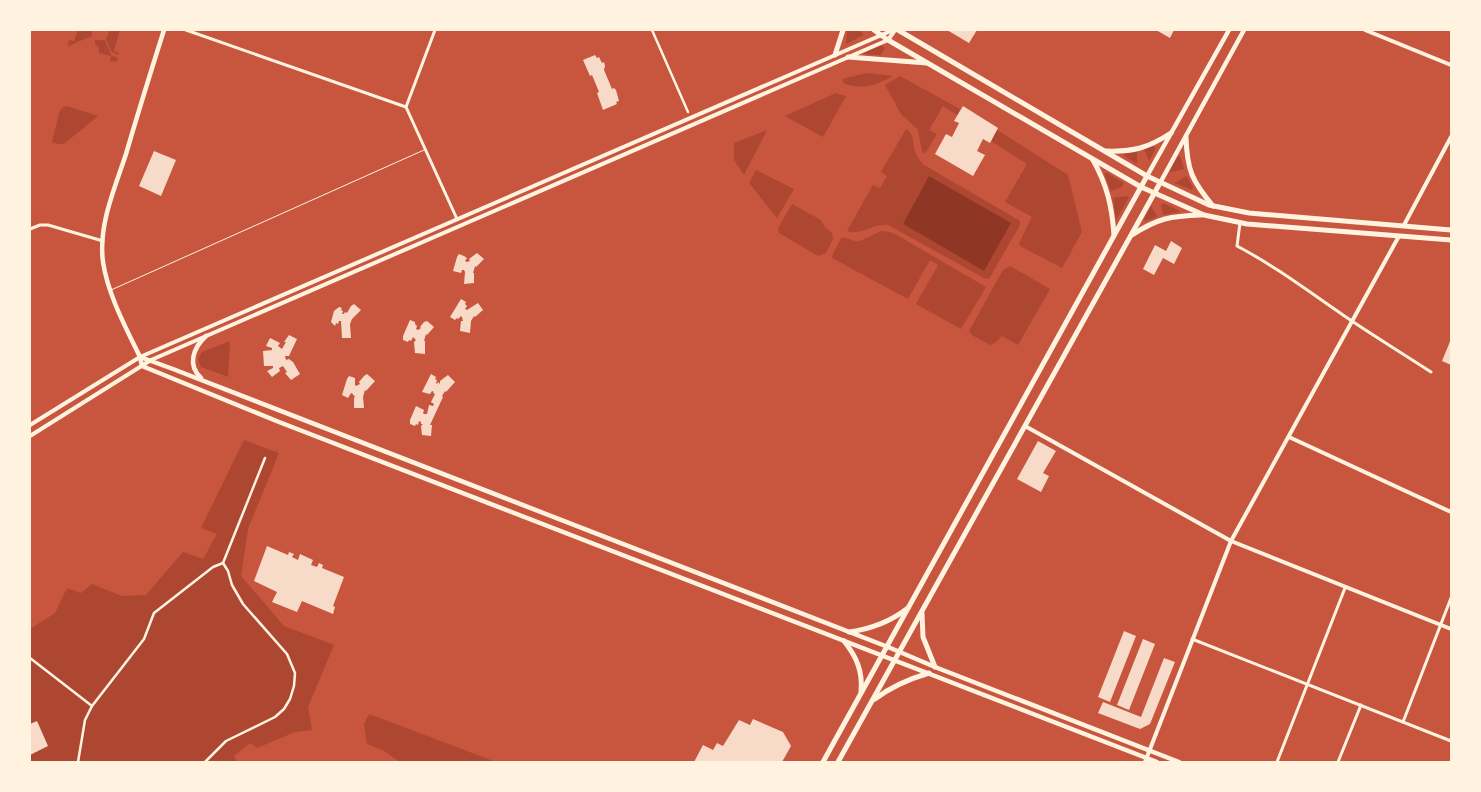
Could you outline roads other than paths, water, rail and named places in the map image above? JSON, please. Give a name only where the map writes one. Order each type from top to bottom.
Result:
[{"type":"main road","points":[[164,30],[110,203],[103,241],[103,261],[111,290],[140,357],[142,366],[929,673],[1146,760],[1157,762]]},
{"type":"main road","points":[[838,54],[843,30]]},
{"type":"main road","points":[[874,30],[888,40],[1141,187],[1204,215],[1240,223],[1451,240]]},
{"type":"main road","points":[[895,30],[1147,176],[1211,205],[1249,214],[1451,230]]},
{"type":"main road","points":[[823,762],[1229,30]]},
{"type":"main road","points":[[838,762],[1244,30]]},
{"type":"main road","points":[[845,58],[929,64]]},
{"type":"main road","points":[[1094,159],[1103,150],[1126,152],[1154,144],[1171,133]]},
{"type":"main road","points":[[1186,137],[1186,158],[1191,175],[1211,205]]},
{"type":"main road","points":[[1094,159],[1109,195],[1114,235]]},
{"type":"main road","points":[[1204,215],[1211,205]]},
{"type":"main road","points":[[1131,236],[1160,219],[1204,215]]},
{"type":"main road","points":[[204,381],[195,372],[192,358],[198,344],[206,336]]},
{"type":"main road","points":[[140,357],[814,618],[1179,762]]},
{"type":"main road","points":[[229,401],[233,392]]},
{"type":"main road","points":[[933,565],[944,571]]},
{"type":"main road","points":[[848,632],[881,624],[899,615],[910,606]]},
{"type":"main road","points":[[922,610],[923,637],[935,667]]},
{"type":"main road","points":[[810,628],[814,618]]},
{"type":"main road","points":[[844,641],[855,656],[861,671],[861,694]]},
{"type":"main road","points":[[872,701],[885,691],[903,682],[929,673]]},
{"type":"main road","points":[[853,709],[864,715]]},
{"type":"street","points":[[186,30],[406,107]]},
{"type":"street","points":[[435,30],[406,107],[457,219]]},
{"type":"street","points":[[652,30],[688,112]]},
{"type":"street","points":[[30,425],[140,357],[895,30]]},
{"type":"street","points":[[30,436],[151,360],[888,40],[895,30]]},
{"type":"street","points":[[1365,30],[1451,65]]},
{"type":"street","points":[[838,54],[845,58]]},
{"type":"street","points":[[1404,225],[1451,137]]},
{"type":"street","points":[[1240,223],[1237,246],[1290,277],[1352,321],[1431,372]]},
{"type":"street","points":[[30,229],[48,224],[103,241]]},
{"type":"street","points":[[1146,760],[1231,542],[1399,236]]},
{"type":"street","points":[[1025,426],[1231,542],[1451,629]]},
{"type":"street","points":[[1289,437],[1451,512]]},
{"type":"street","points":[[78,762],[85,720],[92,706],[144,639],[154,613],[213,567],[223,563],[265,458]]},
{"type":"street","points":[[205,762],[226,741],[275,718],[290,699],[294,686],[295,673],[287,654],[243,604],[232,585],[228,571],[223,563]]},
{"type":"street","points":[[1277,762],[1345,588]]},
{"type":"street","points":[[1403,722],[1451,598]]},
{"type":"street","points":[[1192,639],[1451,741]]},
{"type":"street","points":[[30,658],[92,706]]},
{"type":"street","points":[[1338,762],[1361,706]]},
{"type":"lane","points":[[111,290],[425,150]]}]
